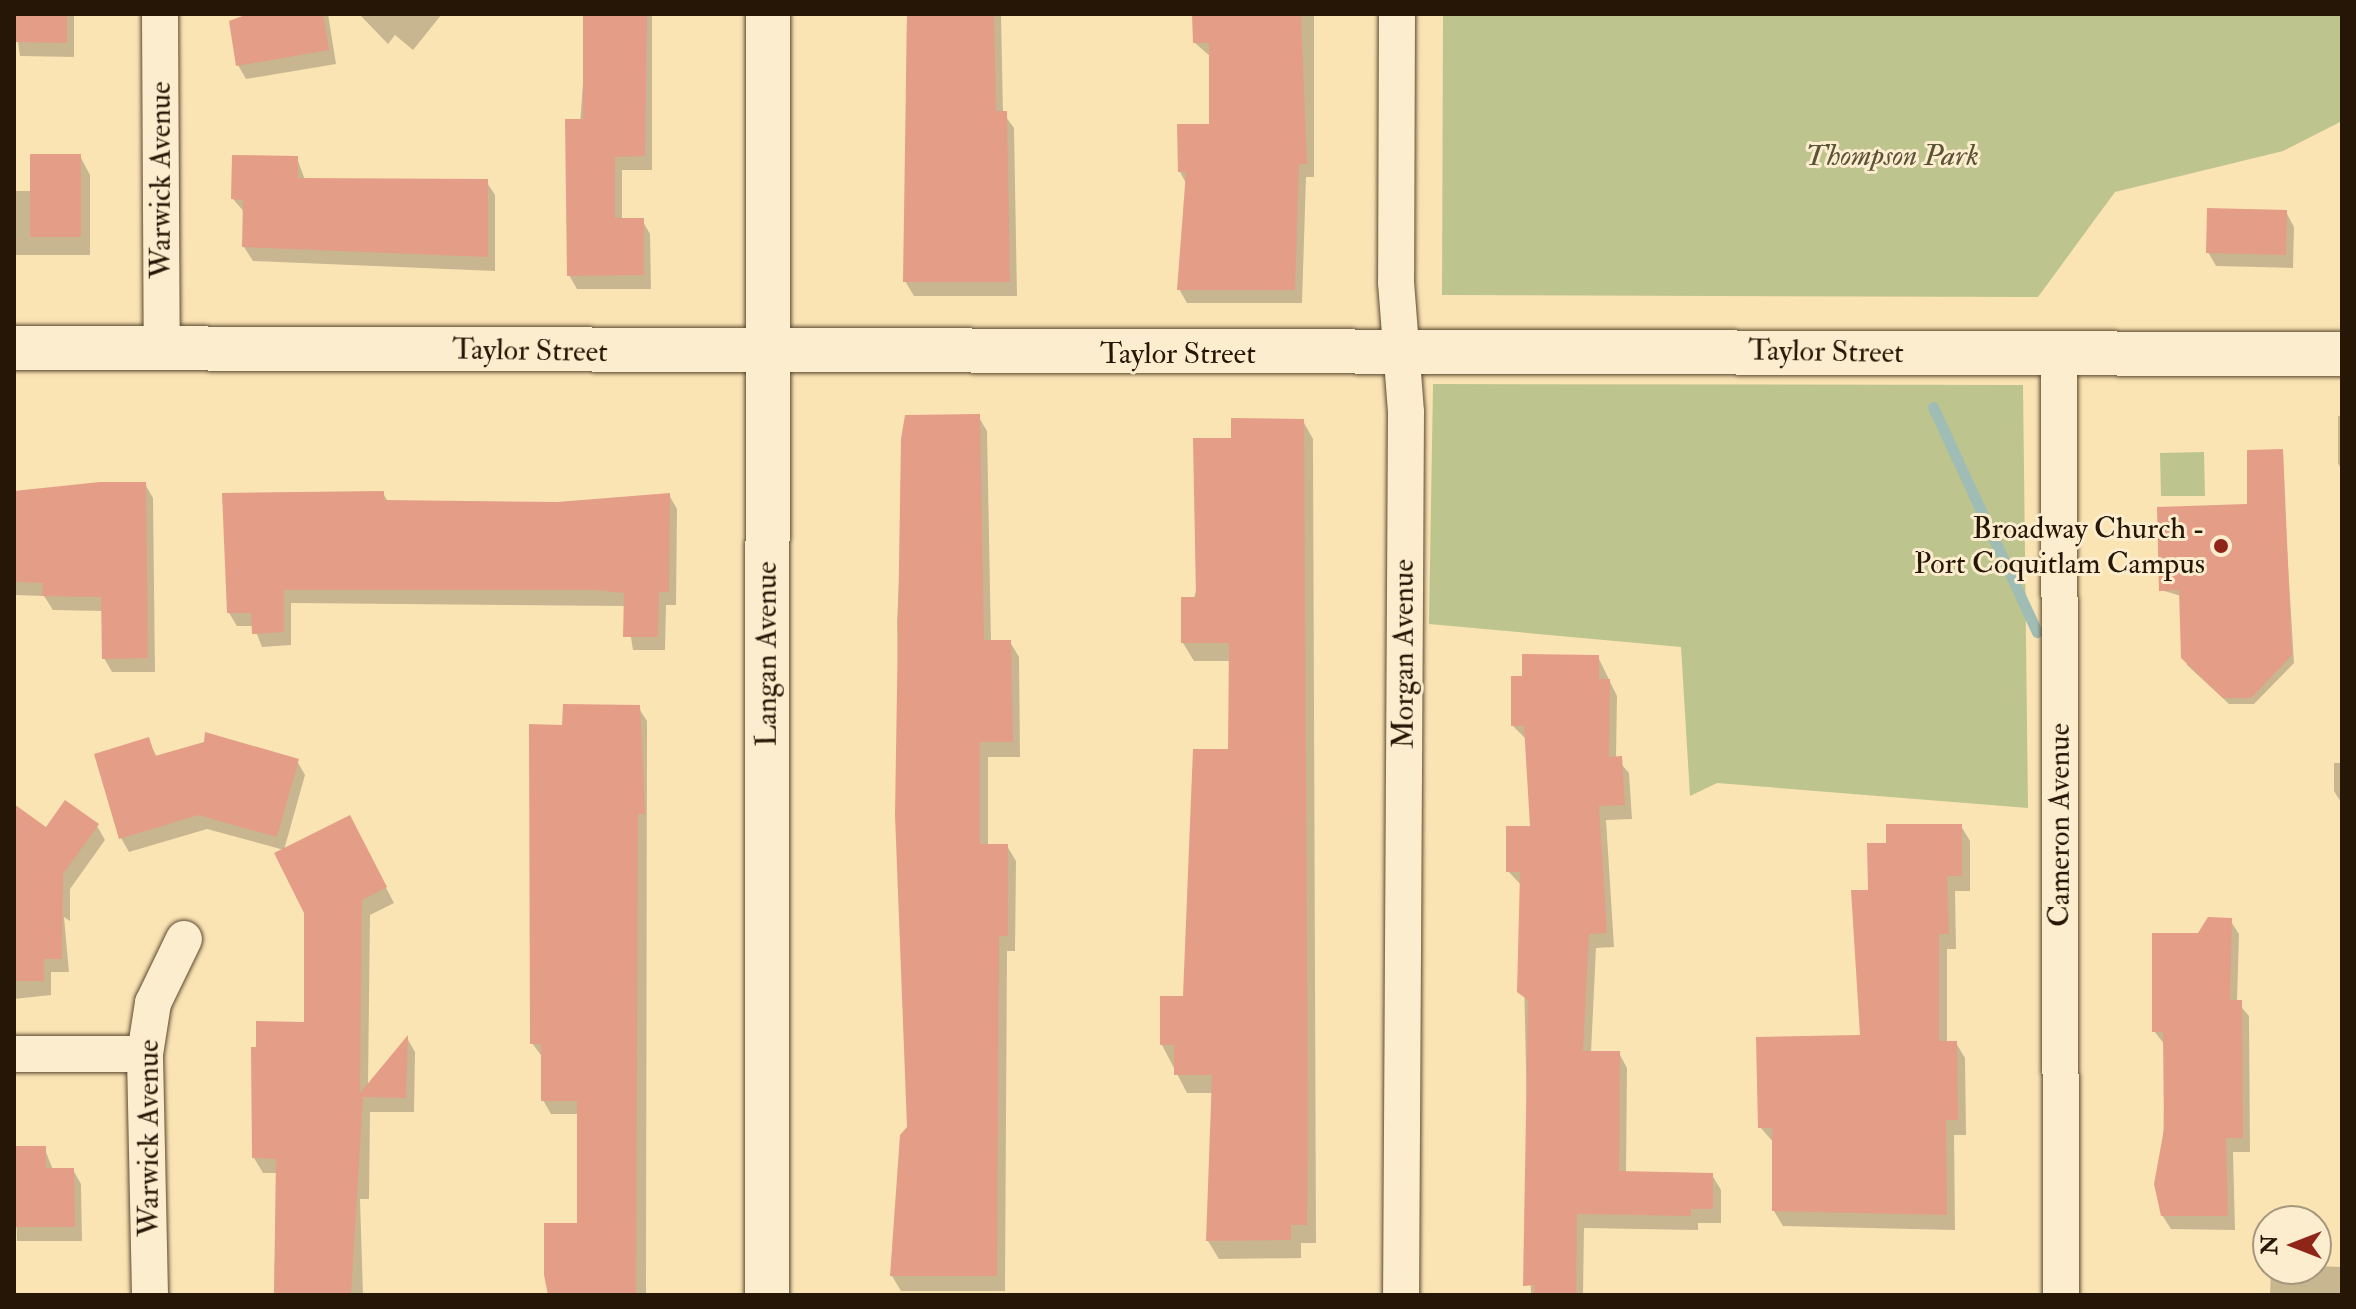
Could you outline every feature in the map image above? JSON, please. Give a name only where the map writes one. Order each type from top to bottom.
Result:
[{"type":"street","name":"Warwick Avenue","points":[[160,14],[162,347]]},
{"type":"street","name":"Langan Avenue","points":[[767,1295],[768,14]]},
{"type":"street","name":"Morgan Avenue","points":[[1397,14],[1401,355],[1401,1295]]},
{"type":"street","name":"Taylor Street","points":[[14,348],[767,354],[2342,354]]},
{"type":"street","name":"Cameron Avenue","points":[[2059,355],[2061,1295]]},
{"type":"street","name":"Warwick Avenue","points":[[150,1295],[145,1054],[153,1003],[184,939]]},
{"type":"street","points":[[14,1054],[145,1054]]},
{"type":"green space","name":"Thompson Park","points":[[1443,14],[2342,14],[2342,121],[2283,151],[2115,192],[2038,297],[1442,295]]},
{"type":"green space","points":[[1433,384],[2023,385],[2028,808],[1717,783],[1690,796],[1681,647],[1429,624]]},
{"type":"green space","points":[[2204,452],[2205,496],[2161,496],[2160,453]]},
{"type":"building","points":[[14,14],[67,14],[67,43],[14,42]]},
{"type":"building","points":[[248,14],[323,14],[329,50],[236,66],[229,21]]},
{"type":"building","points":[[583,14],[647,14],[645,156],[615,157],[615,218],[644,218],[644,275],[567,276],[565,119],[583,119]]},
{"type":"building","points":[[907,14],[994,14],[996,111],[1007,111],[1010,282],[903,282]]},
{"type":"building","points":[[1192,14],[1301,14],[1307,164],[1299,164],[1295,290],[1177,290],[1186,172],[1178,172],[1177,124],[1209,124],[1209,43],[1193,43]]},
{"type":"building","points":[[30,154],[81,154],[81,237],[30,237]]},
{"type":"building","points":[[232,155],[298,156],[298,178],[488,179],[488,257],[242,247],[243,200],[231,199]]},
{"type":"building","points":[[2207,208],[2287,210],[2286,255],[2206,253]]},
{"type":"building","points":[[980,414],[984,640],[1011,640],[1013,742],[980,742],[980,844],[1008,844],[1008,936],[999,936],[997,1276],[890,1276],[900,1135],[907,1127],[895,815],[901,439],[905,415]]},
{"type":"building","points":[[1231,418],[1304,419],[1307,1225],[1291,1225],[1291,1240],[1206,1241],[1212,1075],[1174,1075],[1174,1045],[1160,1045],[1160,996],[1183,996],[1193,749],[1228,749],[1229,643],[1181,643],[1181,597],[1196,597],[1193,438],[1231,438]]},
{"type":"building","name":"Broadway Church - Port Coquitlam Campus","points":[[2283,449],[2292,655],[2251,698],[2223,698],[2181,658],[2179,590],[2159,591],[2157,507],[2247,504],[2247,450]]},
{"type":"building","points":[[100,482],[146,482],[148,658],[102,659],[101,597],[42,596],[43,583],[14,582],[14,491]]},
{"type":"building","points":[[384,491],[384,500],[557,502],[670,493],[669,592],[659,592],[658,637],[623,637],[624,593],[594,590],[284,590],[284,632],[252,634],[251,613],[227,613],[222,493]]},
{"type":"building","points":[[1522,654],[1599,655],[1599,679],[1610,679],[1609,757],[1622,756],[1625,805],[1599,806],[1607,933],[1589,934],[1583,1051],[1620,1051],[1619,1171],[1713,1173],[1713,1209],[1691,1209],[1691,1216],[1577,1214],[1576,1295],[1534,1295],[1534,1285],[1523,1286],[1528,1000],[1517,992],[1520,872],[1506,872],[1506,826],[1530,826],[1524,726],[1511,726],[1511,676],[1522,676]]},
{"type":"building","points":[[563,704],[640,705],[645,814],[638,814],[636,1295],[548,1295],[544,1275],[544,1223],[577,1223],[577,1101],[541,1101],[541,1044],[530,1044],[529,724],[562,725]]},
{"type":"building","points":[[205,732],[299,759],[277,837],[198,815],[119,839],[94,754],[149,737],[155,756],[204,742]]},
{"type":"building","points":[[65,800],[99,824],[63,874],[62,959],[44,959],[44,981],[14,981],[14,804],[46,827]]},
{"type":"building","points":[[350,815],[387,887],[362,900],[360,1093],[408,1035],[406,1098],[363,1097],[351,1295],[274,1295],[276,1159],[252,1158],[251,1047],[256,1047],[256,1021],[304,1022],[304,913],[274,853]]},
{"type":"building","points":[[1886,824],[1962,824],[1962,876],[1947,876],[1949,934],[1939,934],[1939,1041],[1957,1041],[1958,1120],[1946,1120],[1947,1215],[1772,1211],[1772,1128],[1758,1128],[1756,1037],[1860,1035],[1851,890],[1868,890],[1867,843],[1886,843]]},
{"type":"building","points":[[2208,917],[2232,918],[2230,1000],[2242,1000],[2243,1138],[2226,1138],[2228,1216],[2161,1216],[2154,1184],[2164,1129],[2163,1032],[2152,1032],[2152,933],[2198,933]]},
{"type":"building","points":[[14,1146],[46,1146],[46,1168],[74,1168],[75,1227],[14,1227]]},
{"type":"waterway","points":[[1933,407],[2037,632]]},
{"type":"place","name":"Broadway Church - Port Coquitlam Campus","points":[[2221,546]]}]
